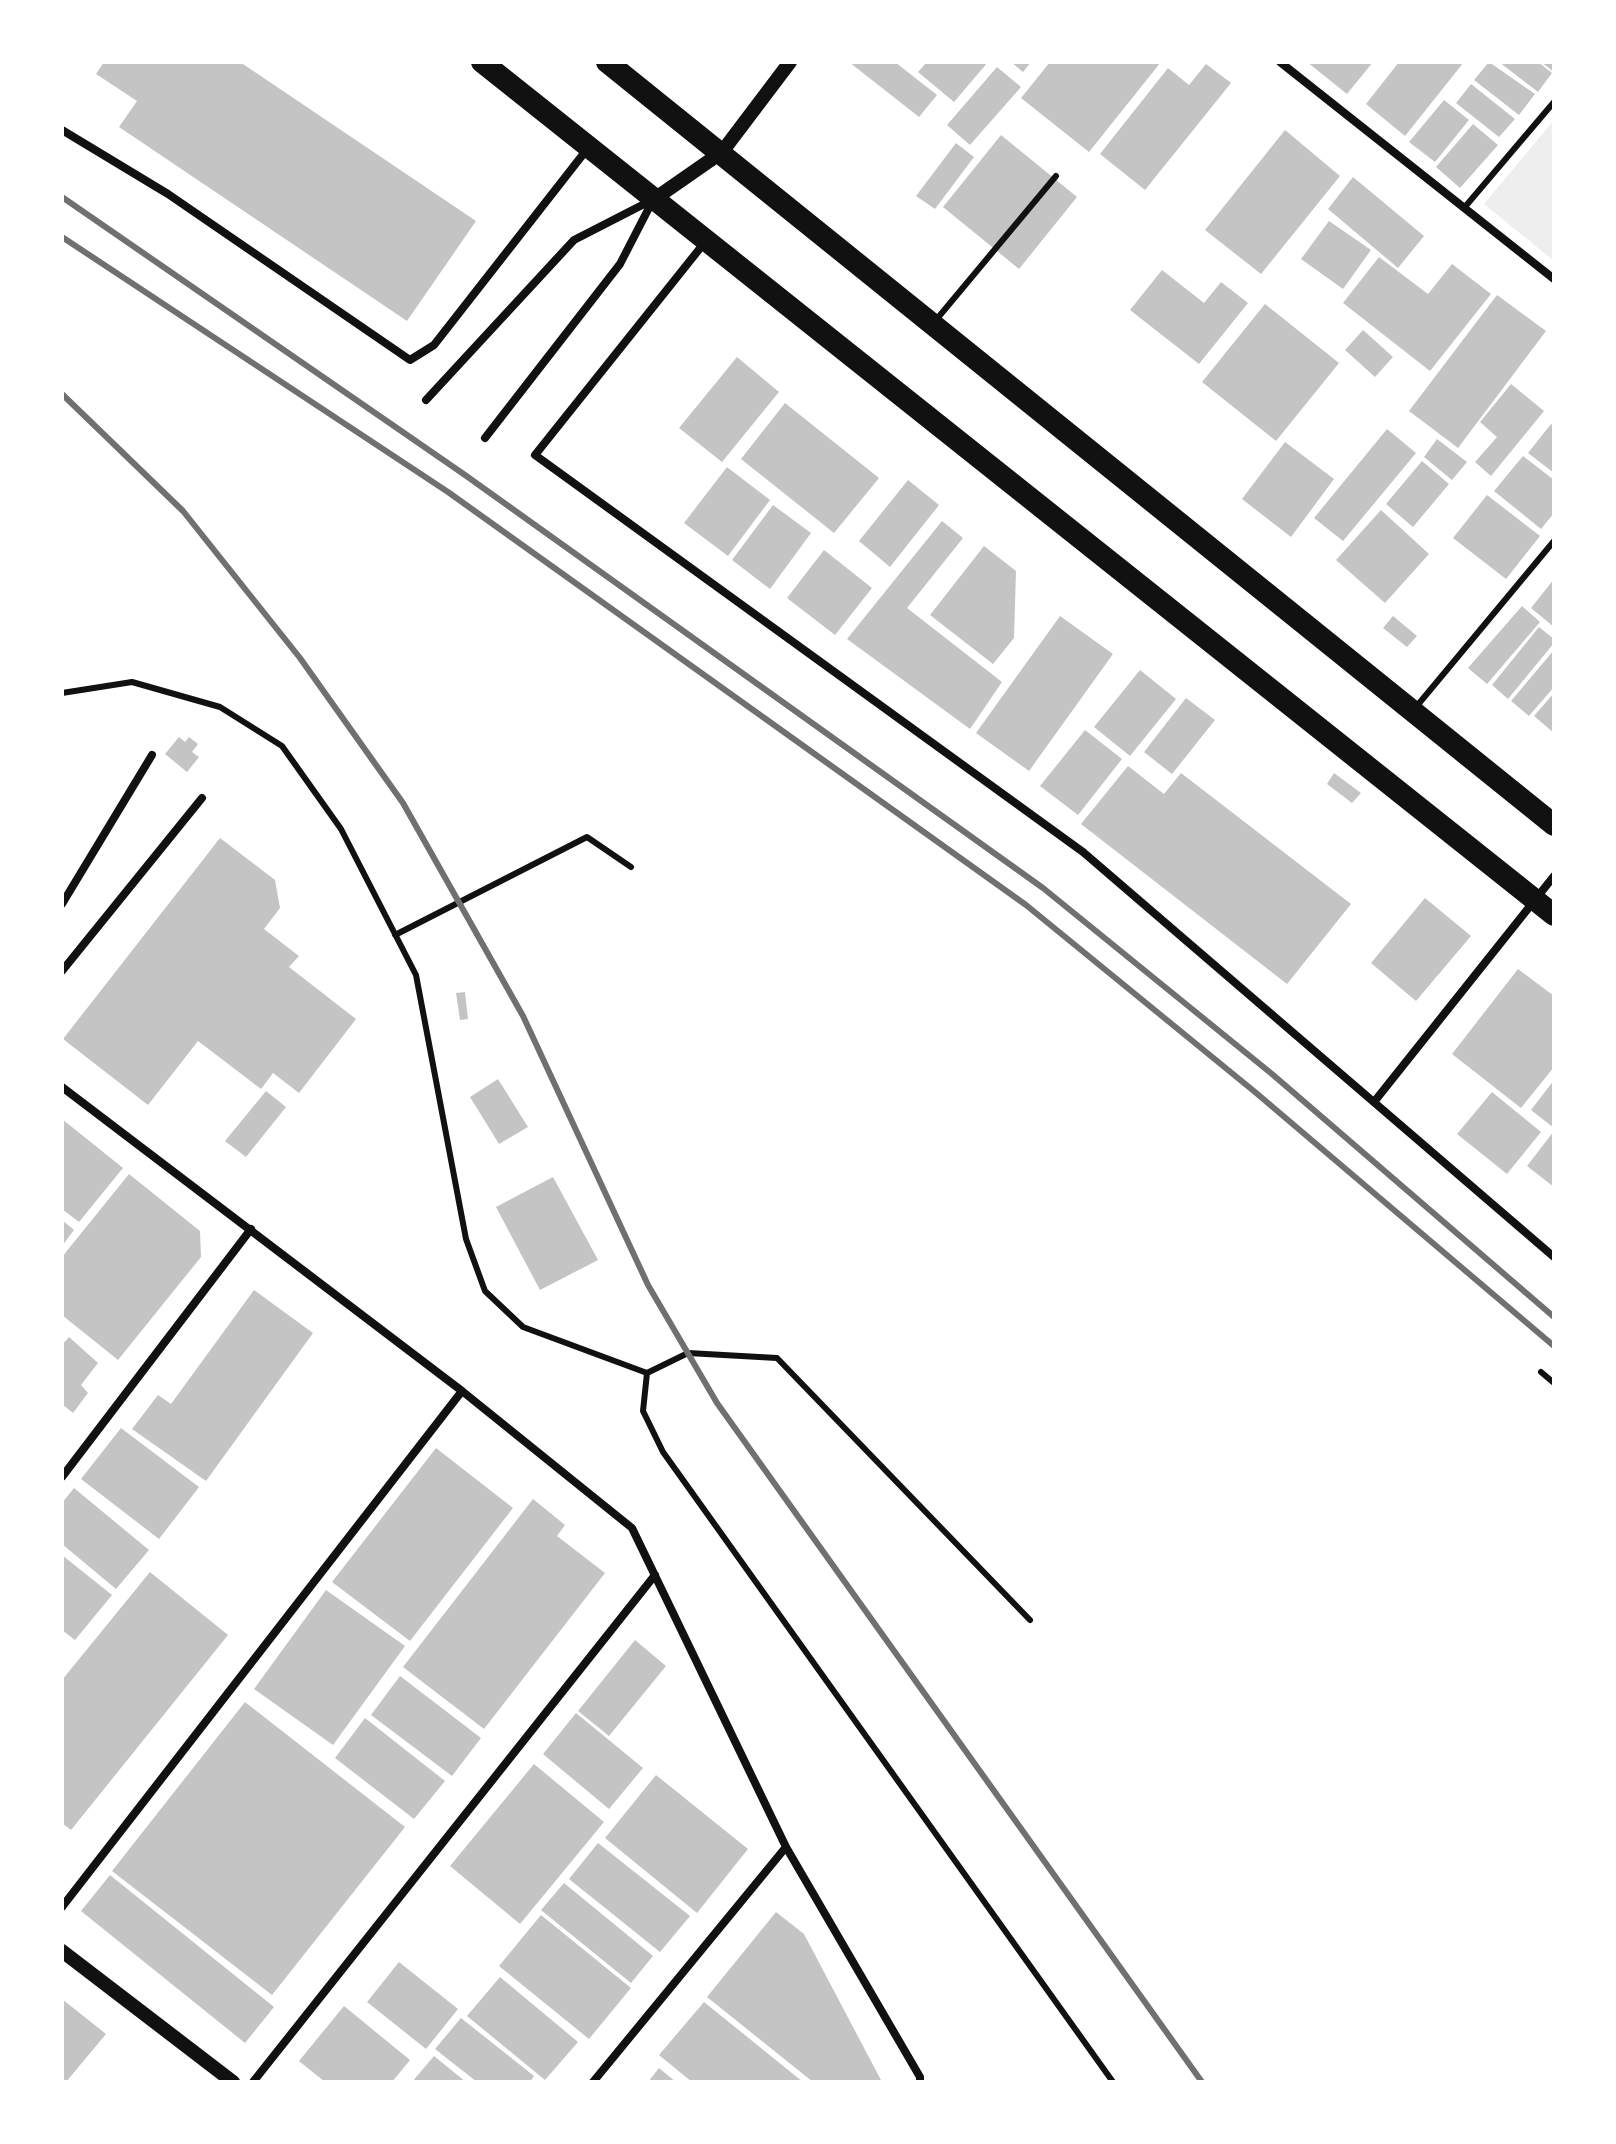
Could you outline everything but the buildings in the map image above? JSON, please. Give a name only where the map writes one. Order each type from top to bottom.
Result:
[{"type":"highway","points":[[482,62],[1554,915]]},
{"type":"highway","points":[[607,62],[1554,825]]},
{"type":"street","points":[[426,400],[574,240],[653,200],[722,152],[790,62]]},
{"type":"street","points":[[1280,62],[1554,279]]},
{"type":"street","points":[[62,130],[168,194],[410,360],[434,345],[589,148]]},
{"type":"street","points":[[485,438],[620,264],[653,200]]},
{"type":"street","points":[[705,241],[535,455],[1083,852],[1554,1257]]},
{"type":"street","points":[[62,904],[152,755]]},
{"type":"street","points":[[62,971],[202,798]]},
{"type":"street","points":[[1374,1102],[1554,876]]},
{"type":"street","points":[[62,1087],[462,1391],[632,1528],[786,1847],[920,2077],[920,2082]]},
{"type":"street","points":[[62,1477],[251,1229]]},
{"type":"street","points":[[62,1907],[462,1391]]},
{"type":"street","points":[[253,2082],[655,1575]]},
{"type":"street","points":[[593,2082],[786,1847]]},
{"type":"street","points":[[62,1951],[233,2082]]},
{"type":"lane","points":[[1464,208],[1554,102]]},
{"type":"lane","points":[[934,323],[1056,176]]},
{"type":"lane","points":[[1413,711],[1554,541]]},
{"type":"lane","points":[[62,693],[132,682],[220,707],[282,746],[341,829],[416,975],[466,1239],[485,1291],[523,1327],[647,1373],[688,1353],[777,1358],[1030,1620]]},
{"type":"lane","points":[[395,935],[587,837],[631,867]]},
{"type":"lane","points":[[1541,1372],[1554,1383]]},
{"type":"lane","points":[[647,1373],[643,1411],[663,1452],[1113,2082]]},
{"type":"shaded area","points":[[1554,120],[1554,261],[1484,204]]},
{"type":"railway","points":[[62,197],[465,475],[1043,888],[1272,1074],[1554,1317]]},
{"type":"railway","points":[[62,237],[448,492],[1026,905],[1255,1092],[1554,1346]]},
{"type":"railway","points":[[62,394],[183,511],[300,658],[403,803],[523,1016],[648,1285],[717,1403],[1202,2082]]}]
